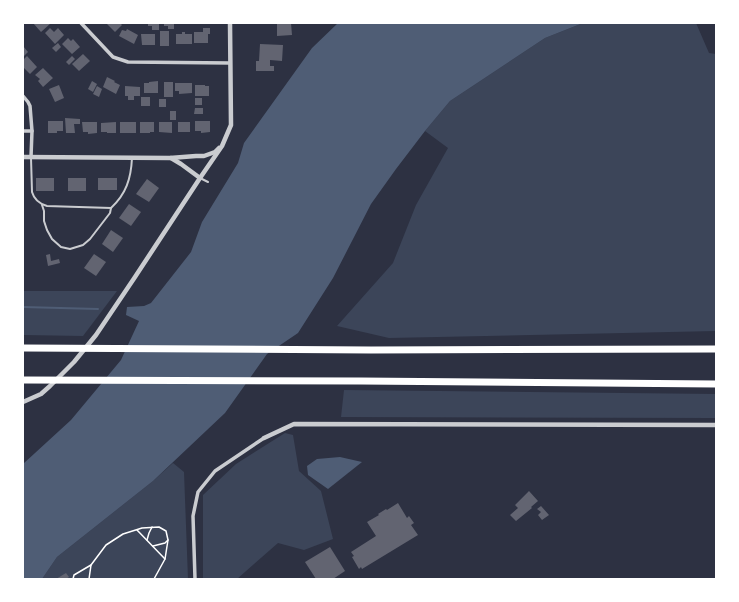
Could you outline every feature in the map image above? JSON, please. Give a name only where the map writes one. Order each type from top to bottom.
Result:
[{"type":"highway","points":[[23,348],[371,350],[716,348]]},
{"type":"highway","points":[[23,380],[716,384]]},
{"type":"street","points":[[81,23],[113,57],[128,62],[230,63]]},
{"type":"street","points":[[23,402],[41,394],[50,386],[74,362],[96,335],[222,146],[231,125],[230,23]]},
{"type":"street","points":[[23,96],[30,106],[32,131],[31,157]]},
{"type":"street","points":[[23,131],[32,131]]},
{"type":"street","points":[[23,157],[170,158],[204,156],[215,152],[222,146]]},
{"type":"street","points":[[170,158],[200,178]]},
{"type":"street","points":[[195,579],[193,516],[198,492],[215,472],[264,438],[294,424],[716,424]]},
{"type":"lane","points":[[31,157],[32,192],[34,197],[42,205],[47,230],[52,239],[61,247],[70,249],[83,245],[90,239],[110,213],[111,208],[124,192],[131,173],[132,157]]},
{"type":"lane","points":[[200,178],[208,182]]},
{"type":"lane","points":[[42,205],[111,208]]},
{"type":"path","points":[[147,540],[152,527]]},
{"type":"path","points":[[72,579],[74,575],[91,565],[106,545],[123,534],[142,528],[159,527],[166,531],[168,540],[165,559],[154,579]]},
{"type":"path","points":[[137,530],[165,559]]},
{"type":"path","points":[[153,546],[165,543],[168,540]]},
{"type":"path","points":[[89,579],[91,565]]},
{"type":"shaded area","points":[[338,23],[583,23],[545,38],[450,101],[425,131],[371,204],[333,278],[298,333],[267,354],[225,413],[153,481],[57,557],[42,579],[23,579],[23,464],[71,420],[121,360],[139,321],[126,315],[127,307],[144,306],[151,303],[191,252],[202,222],[238,163],[244,143],[312,48]]},
{"type":"shaded area","points":[[583,23],[696,23],[709,53],[716,54],[716,331],[389,338],[337,326],[393,263],[416,205],[448,148],[425,131],[450,101],[545,38]]},
{"type":"shaded area","points":[[23,291],[117,291],[83,336],[23,335]]},
{"type":"shaded area","points":[[344,390],[716,394],[716,418],[341,417]]},
{"type":"shaded area","points":[[285,433],[293,435],[299,471],[321,491],[333,539],[304,550],[278,543],[237,579],[203,579],[203,495],[236,464]]},
{"type":"shaded area","points":[[340,457],[362,462],[328,489],[308,475],[307,466],[317,459]]},
{"type":"shaded area","points":[[173,463],[184,472],[188,579],[42,579],[57,557],[153,481]]},
{"type":"building","points":[[33,23],[51,23],[41,32]]},
{"type":"building","points":[[106,23],[120,23],[122,25],[115,32]]},
{"type":"building","points":[[148,23],[159,23],[159,30],[152,30],[152,26],[148,26]]},
{"type":"building","points":[[164,23],[174,23],[174,29],[168,29],[168,26],[164,26]]},
{"type":"building","points":[[277,23],[291,23],[292,35],[277,36]]},
{"type":"building","points":[[50,28],[54,32],[58,28],[64,35],[55,44],[45,33]]},
{"type":"building","points":[[203,28],[210,28],[208,43],[194,43],[194,32],[203,32]]},
{"type":"building","points":[[127,29],[138,35],[134,44],[119,36],[122,30],[126,31]]},
{"type":"building","points":[[160,31],[169,31],[169,46],[160,46]]},
{"type":"building","points":[[182,32],[185,32],[185,34],[192,34],[192,44],[176,44],[176,34],[182,34]]},
{"type":"building","points":[[141,34],[155,34],[155,45],[142,45]]},
{"type":"building","points":[[68,38],[71,41],[73,39],[80,47],[72,54],[62,44]]},
{"type":"building","points":[[58,43],[61,47],[56,52],[52,48]]},
{"type":"building","points":[[260,44],[283,45],[282,61],[270,60],[270,66],[274,66],[274,71],[256,71],[256,61],[259,61]]},
{"type":"building","points":[[23,46],[28,52],[23,57]]},
{"type":"building","points":[[83,54],[90,61],[79,71],[72,64]]},
{"type":"building","points":[[27,56],[37,67],[30,74],[23,67],[23,60]]},
{"type":"building","points":[[72,56],[75,59],[69,65],[66,62]]},
{"type":"building","points":[[43,68],[53,78],[43,87],[38,81],[40,79],[35,75]]},
{"type":"building","points":[[107,77],[120,85],[116,94],[103,87]]},
{"type":"building","points":[[92,81],[97,84],[93,92],[88,89]]},
{"type":"building","points":[[158,81],[158,93],[144,93],[144,83]]},
{"type":"building","points":[[164,82],[173,82],[173,97],[164,97]]},
{"type":"building","points":[[175,83],[192,83],[192,93],[179,94],[179,91],[175,91]]},
{"type":"building","points":[[59,85],[64,98],[55,102],[49,89]]},
{"type":"building","points":[[195,85],[209,86],[209,96],[195,96]]},
{"type":"building","points":[[97,86],[102,89],[99,97],[93,94]]},
{"type":"building","points":[[125,86],[140,87],[140,96],[134,96],[134,100],[128,100],[128,96],[125,96]]},
{"type":"building","points":[[141,97],[150,97],[150,106],[141,106]]},
{"type":"building","points":[[195,98],[202,98],[202,105],[195,105]]},
{"type":"building","points":[[159,99],[166,99],[166,107],[159,107]]},
{"type":"building","points":[[195,108],[203,108],[203,114],[194,114]]},
{"type":"building","points":[[170,111],[176,111],[176,120],[170,120]]},
{"type":"building","points":[[65,118],[80,119],[80,124],[74,124],[75,133],[66,133]]},
{"type":"building","points":[[48,121],[63,121],[63,131],[48,133]]},
{"type":"building","points":[[195,121],[210,121],[210,132],[201,133],[201,131],[195,131]]},
{"type":"building","points":[[82,122],[97,122],[97,133],[88,134],[88,132],[83,132]]},
{"type":"building","points":[[116,122],[116,133],[101,132],[101,123]]},
{"type":"building","points":[[120,122],[136,122],[136,133],[120,133]]},
{"type":"building","points":[[140,122],[154,122],[154,132],[140,133]]},
{"type":"building","points":[[159,122],[172,122],[172,133],[159,132]]},
{"type":"building","points":[[178,122],[190,122],[190,132],[178,132]]},
{"type":"building","points":[[36,178],[54,178],[54,191],[36,191]]},
{"type":"building","points":[[68,178],[86,178],[86,191],[68,191]]},
{"type":"building","points":[[98,178],[117,178],[117,190],[98,190]]},
{"type":"building","points":[[147,179],[159,188],[149,202],[136,194]]},
{"type":"building","points":[[129,204],[141,212],[131,226],[119,218]]},
{"type":"building","points":[[111,230],[123,238],[113,252],[102,244]]},
{"type":"building","points":[[50,254],[51,261],[59,259],[60,263],[48,266],[46,255]]},
{"type":"building","points":[[94,254],[106,262],[96,276],[84,268]]},
{"type":"building","points":[[529,491],[538,501],[516,521],[510,515],[518,508],[515,505]]},
{"type":"building","points":[[398,503],[407,518],[409,516],[414,523],[411,525],[418,535],[362,569],[361,567],[359,569],[352,557],[354,556],[351,552],[376,536],[367,522]]},
{"type":"building","points":[[541,506],[549,515],[542,520],[538,515],[541,512],[537,509]]},
{"type":"building","points":[[330,547],[345,571],[333,579],[316,579],[305,562]]},
{"type":"building","points":[[66,573],[69,577],[66,579],[56,579]]},
{"type":"waterway","points":[[23,307],[98,309]]}]
